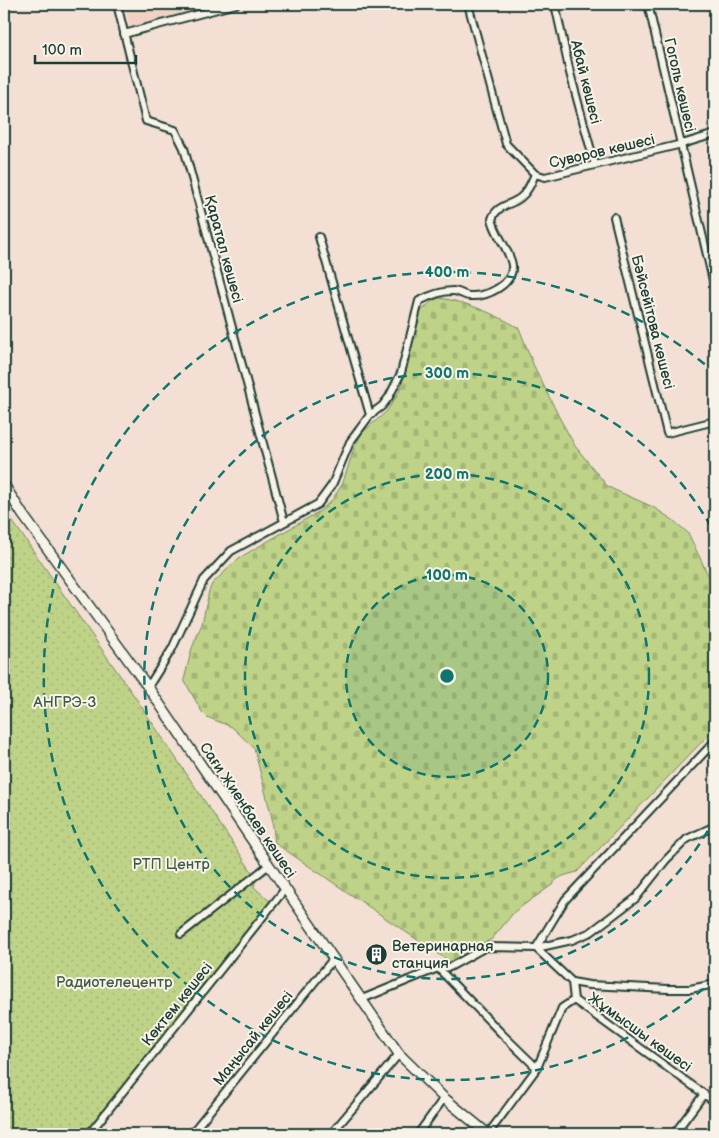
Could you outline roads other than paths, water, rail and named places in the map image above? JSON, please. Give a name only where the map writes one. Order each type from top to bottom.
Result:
[{"type":"main road","name":"Сағи Жиенбаев көшесі","points":[[4,485],[23,515],[148,687],[399,1054],[444,1098],[488,1134]]},
{"type":"street","name":"Қаратал көшесі","points":[[117,4],[146,121],[174,130],[184,148],[284,522]]},
{"type":"street","points":[[124,34],[236,4]]},
{"type":"street","name":"Суворов көшесі","points":[[468,4],[506,144],[535,174],[545,177],[682,144],[715,134]]},
{"type":"street","name":"Абай көшесі","points":[[555,4],[570,73],[595,165]]},
{"type":"street","name":"Гоголь көшесі","points":[[648,4],[715,289]]},
{"type":"street","points":[[148,687],[172,649],[204,580],[231,551],[318,504],[332,485],[350,442],[370,415],[382,406],[389,397],[401,373],[419,301],[437,293],[454,290],[467,296],[479,296],[496,289],[506,282],[511,274],[512,265],[492,219],[500,207],[520,198],[527,192],[535,174]]},
{"type":"street","name":"Бәйсейітова көшесі","points":[[614,217],[667,433],[715,421]]},
{"type":"street","points":[[319,237],[370,415]]},
{"type":"street","points":[[536,948],[565,900],[715,741]]},
{"type":"street","points":[[362,999],[438,968],[450,967],[486,947],[536,948],[572,940],[590,932],[636,898],[666,860],[687,839],[715,826]]},
{"type":"street","points":[[181,934],[268,865]]},
{"type":"street","name":"Көктем көшесі","points":[[89,1134],[285,889]]},
{"type":"street","points":[[536,948],[572,982],[589,985],[668,989],[690,989],[715,984]]},
{"type":"street","name":"Маңысай көшесі","points":[[191,1134],[334,958]]},
{"type":"street","points":[[438,968],[537,1068]]},
{"type":"street","points":[[488,1134],[537,1068],[562,1008],[574,1000],[572,982]]},
{"type":"street","name":"Жұмысшы көшесі","points":[[574,1000],[715,1102]]},
{"type":"street","points":[[332,1134],[399,1054]]},
{"type":"street","points":[[674,1134],[704,1094]]},
{"type":"street","points":[[418,1134],[444,1098]]},
{"type":"place","name":"Ветеринарная станция","points":[[376,955]]},
{"type":"park label","name":"АНГРЭ-3","points":[[65,702]]},
{"type":"park label","name":"РТП Центр","points":[[171,864]]},
{"type":"park label","name":"Радиотелецентр","points":[[114,982]]}]
